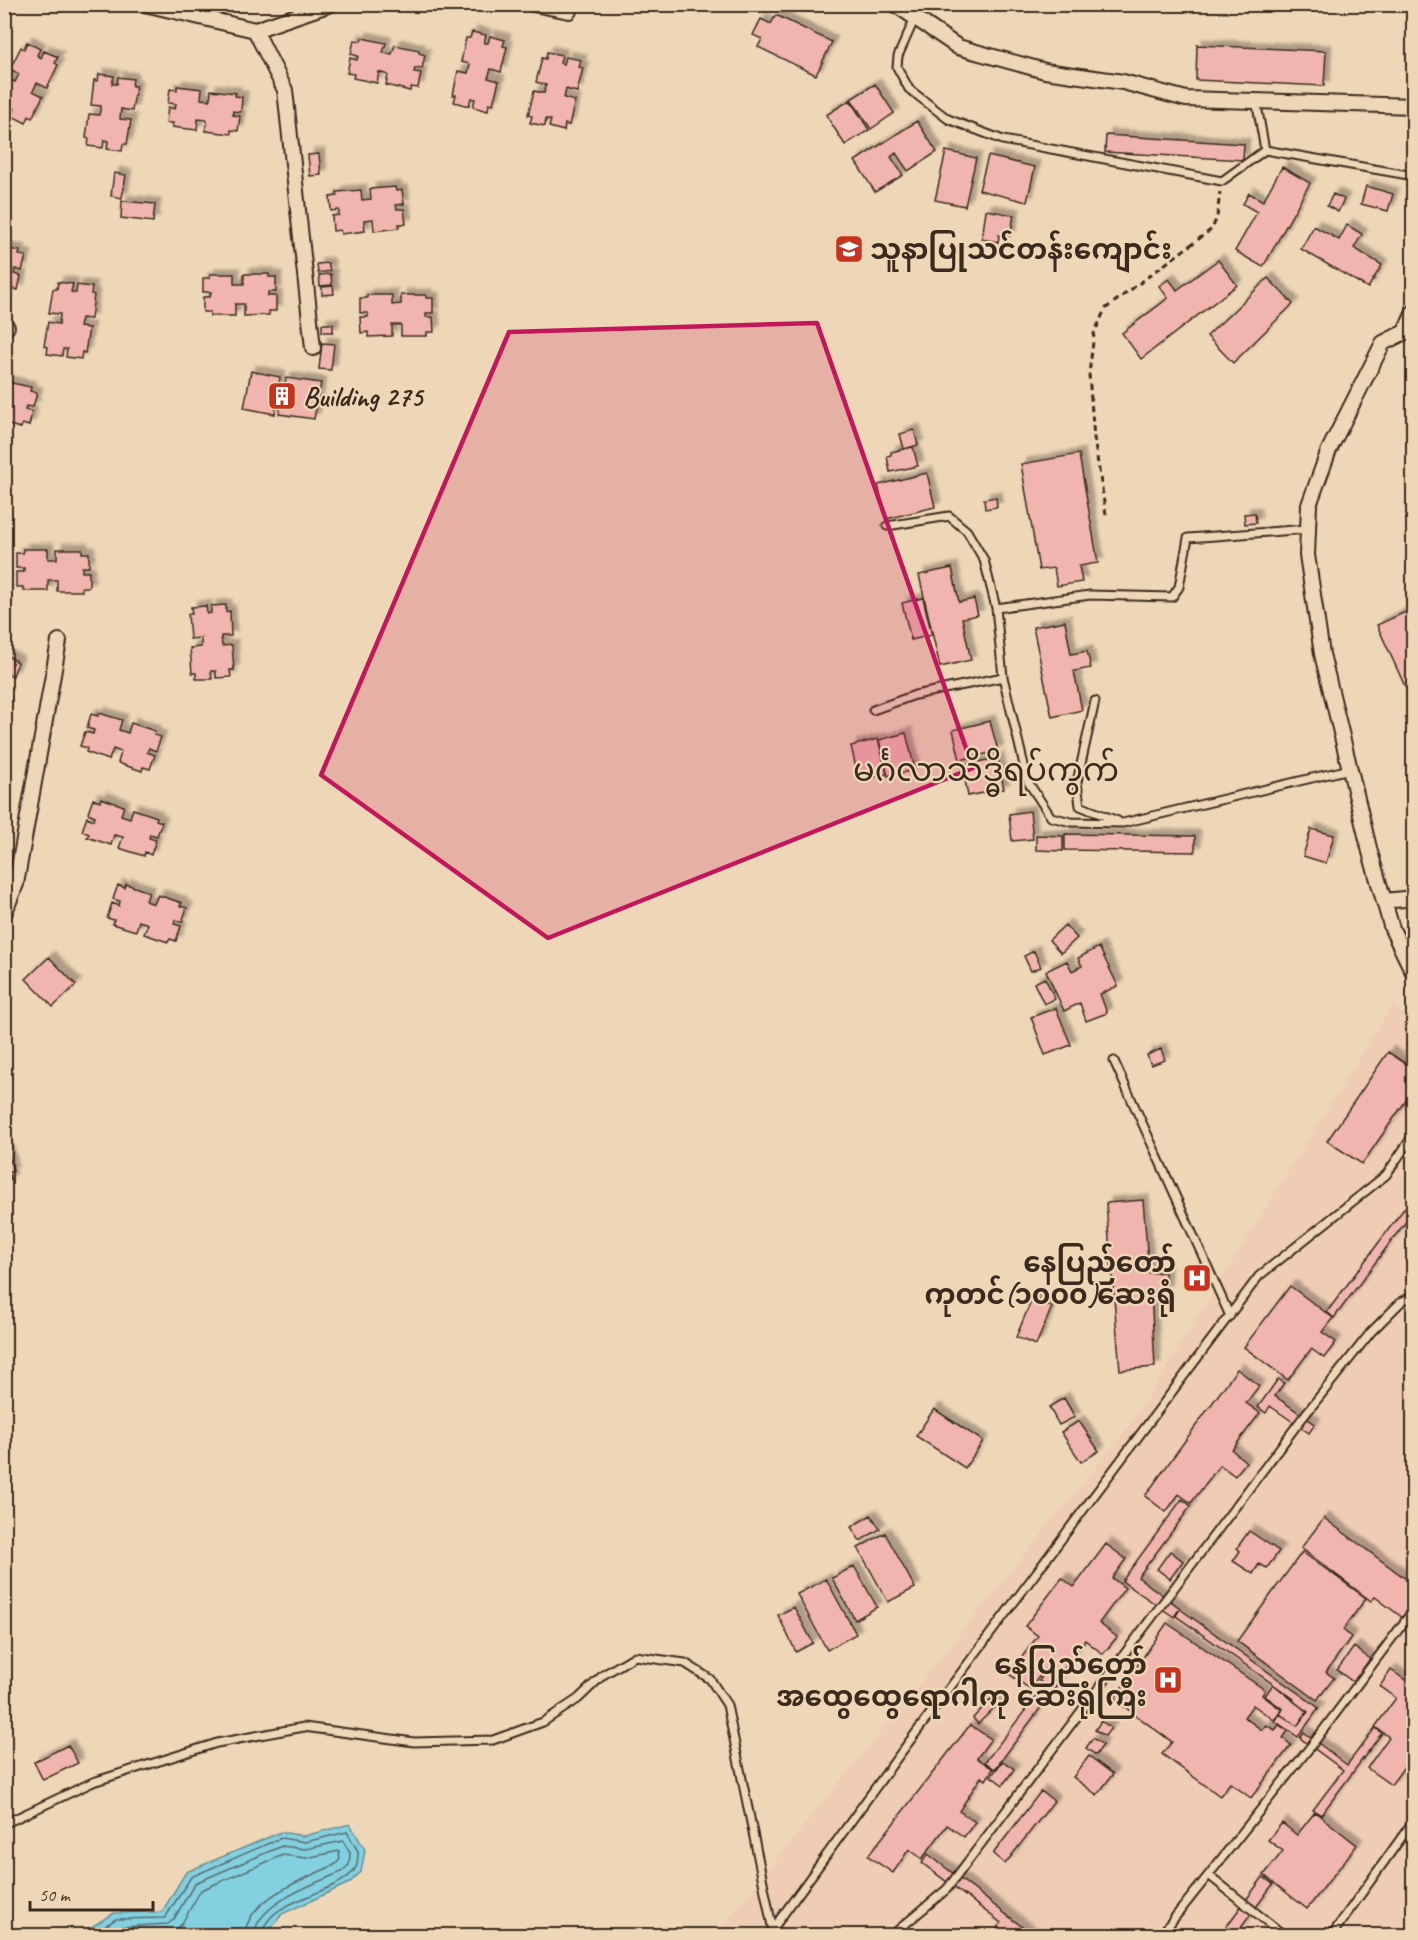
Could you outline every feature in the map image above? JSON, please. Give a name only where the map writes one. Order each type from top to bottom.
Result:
[{"type":"street","points":[[146,4],[255,30],[332,4]]},
{"type":"street","points":[[534,4],[569,11]]},
{"type":"street","points":[[895,4],[958,47],[1046,71],[1123,82],[1186,99],[1413,106]]},
{"type":"street","points":[[255,30],[285,90],[313,348]]},
{"type":"street","points":[[1413,312],[1409,332],[1383,343],[1329,450],[1309,505],[1307,555],[1323,654],[1350,769],[1392,930],[1413,974]]},
{"type":"street","points":[[4,914],[16,884],[59,642]]},
{"type":"street","points":[[1384,901],[1413,898]]},
{"type":"lane","points":[[915,18],[898,56],[897,67],[909,89],[948,119],[1003,140],[1222,181],[1265,150],[1413,176]]},
{"type":"lane","points":[[1256,100],[1265,150]]},
{"type":"lane","points":[[887,526],[949,516],[967,531],[984,561],[996,608],[1003,677],[1028,782],[1051,817],[1071,822],[1123,823],[1350,769]]},
{"type":"lane","points":[[996,608],[1090,595],[1172,597],[1179,587],[1188,538],[1308,529]]},
{"type":"lane","points":[[873,710],[915,695],[1003,677]]},
{"type":"lane","points":[[1095,701],[1077,782],[1080,806],[1123,823]]},
{"type":"lane","points":[[1114,1061],[1230,1316]]},
{"type":"lane","points":[[773,1933],[890,1767],[1259,1276],[1386,1175],[1413,1134]]},
{"type":"lane","points":[[891,1935],[947,1889],[1307,1412],[1371,1332],[1401,1302],[1413,1295]]},
{"type":"lane","points":[[1160,1935],[1210,1876],[1413,1609]]},
{"type":"lane","points":[[4,1824],[93,1782],[217,1743],[304,1727],[414,1742],[494,1740],[543,1722],[578,1699],[603,1675],[634,1656],[685,1663],[710,1679],[727,1705],[773,1933]]},
{"type":"lane","points":[[1331,1935],[1413,1820]]},
{"type":"lane","points":[[1210,1876],[1285,1935]]},
{"type":"path","points":[[1106,515],[1094,438],[1089,374],[1094,334],[1105,309],[1212,229],[1217,217],[1222,181]]},
{"type":"highlighted area","points":[[817,323],[973,768],[548,938],[321,775],[509,332]]},
{"type":"shaded area","name":"နေပြည်တော် အထွေထွေရောဂါကု ဆေးရုံကြီး","points":[[1392,1005],[1413,1021],[1413,1935],[714,1936],[1131,1424]]},
{"type":"water","points":[[350,1824],[365,1850],[361,1872],[349,1883],[282,1914],[266,1935],[78,1935],[114,1913],[162,1912],[186,1872],[281,1832],[304,1836]]},
{"type":"building","points":[[776,15],[832,42],[816,75],[758,47],[762,39],[753,35],[761,19],[771,24]]},
{"type":"building","points":[[472,32],[486,35],[484,43],[488,43],[490,36],[505,40],[503,46],[507,47],[501,72],[491,69],[488,78],[499,81],[493,104],[489,103],[488,111],[473,107],[475,99],[471,98],[469,106],[454,102],[456,95],[453,95],[458,71],[468,73],[470,64],[461,62],[466,38],[470,38]]},
{"type":"building","points":[[362,38],[386,43],[383,53],[392,54],[395,45],[419,50],[419,53],[425,55],[422,69],[415,68],[414,72],[421,73],[418,88],[411,87],[410,91],[386,85],[388,75],[379,72],[377,83],[353,78],[354,74],[347,73],[350,58],[357,60],[358,56],[351,54],[354,40],[361,41]]},
{"type":"building","points":[[27,42],[40,49],[37,55],[41,58],[44,51],[58,57],[55,63],[58,65],[47,88],[37,83],[33,91],[43,96],[32,118],[29,116],[26,123],[12,116],[15,109],[12,107],[8,114],[4,112],[4,80],[6,78],[15,82],[19,74],[10,69],[21,47],[24,49]]},
{"type":"building","points":[[1197,45],[1326,51],[1324,86],[1196,80]]},
{"type":"building","points":[[547,52],[562,55],[560,63],[564,64],[566,57],[581,60],[579,67],[583,68],[577,92],[566,89],[564,98],[575,101],[569,125],[565,124],[564,131],[549,127],[551,120],[546,119],[545,126],[530,123],[532,116],[528,115],[534,91],[544,93],[546,85],[536,82],[542,58],[546,59]]},
{"type":"building","points":[[99,74],[114,76],[112,84],[117,84],[118,77],[133,79],[132,86],[136,86],[132,111],[121,109],[120,119],[131,120],[127,144],[123,144],[122,151],[107,149],[108,141],[104,140],[103,148],[88,146],[89,139],[86,138],[89,114],[99,115],[101,106],[91,105],[94,80],[98,81]]},
{"type":"building","points":[[875,84],[894,113],[871,129],[851,99]]},
{"type":"building","points":[[177,86],[202,89],[201,99],[210,100],[211,90],[236,93],[235,96],[242,97],[241,112],[233,111],[233,115],[240,116],[238,131],[231,130],[231,134],[206,131],[207,120],[198,119],[197,130],[172,127],[173,123],[166,123],[168,107],[175,109],[176,104],[168,103],[170,89],[177,90]]},
{"type":"building","points":[[850,100],[869,130],[845,145],[826,115]]},
{"type":"building","points":[[917,121],[937,152],[908,171],[896,153],[891,157],[903,175],[875,192],[855,161]]},
{"type":"building","points":[[1106,135],[1244,144],[1243,160],[1105,152]]},
{"type":"building","points":[[946,151],[976,158],[965,206],[935,200]]},
{"type":"building","points":[[319,154],[321,175],[310,176],[308,155]]},
{"type":"building","points":[[988,156],[1035,167],[1027,202],[979,190]]},
{"type":"building","points":[[1282,167],[1310,183],[1263,267],[1235,251],[1257,212],[1243,204],[1249,193],[1263,201]]},
{"type":"building","points":[[114,173],[126,175],[122,198],[111,196]]},
{"type":"building","points":[[1366,186],[1393,194],[1388,211],[1361,204]]},
{"type":"building","points":[[395,187],[396,191],[402,190],[404,204],[396,205],[397,209],[404,209],[406,224],[399,224],[399,228],[374,231],[373,219],[364,220],[365,231],[341,234],[340,230],[333,231],[332,216],[339,215],[339,210],[331,211],[330,197],[337,196],[337,192],[361,190],[362,200],[371,199],[370,189]]},
{"type":"building","points":[[1333,194],[1344,199],[1338,212],[1327,206]]},
{"type":"building","points":[[122,201],[155,204],[153,222],[121,218]]},
{"type":"building","points":[[986,210],[1014,215],[1010,236],[999,235],[998,242],[982,239]]},
{"type":"building","points":[[1347,225],[1362,234],[1354,248],[1382,265],[1368,288],[1301,249],[1314,226],[1339,240]]},
{"type":"building","points":[[4,248],[20,251],[19,255],[26,256],[22,271],[15,269],[14,274],[21,276],[18,290],[11,288],[11,292],[4,290]]},
{"type":"building","points":[[1218,260],[1237,285],[1141,359],[1122,333],[1168,298],[1159,286],[1169,279],[1177,290]]},
{"type":"building","points":[[328,263],[330,271],[318,273],[317,264]]},
{"type":"building","points":[[210,274],[234,274],[234,284],[244,284],[244,274],[269,274],[269,277],[276,277],[276,292],[268,292],[268,296],[276,296],[276,311],[269,311],[269,315],[244,316],[244,304],[235,304],[235,316],[210,316],[210,312],[203,312],[203,297],[210,297],[211,292],[203,292],[203,278],[210,278]]},
{"type":"building","points":[[331,274],[332,285],[320,286],[319,275]]},
{"type":"building","points":[[1268,278],[1293,304],[1233,363],[1207,336]]},
{"type":"building","points":[[58,282],[73,284],[71,292],[76,293],[77,285],[92,287],[91,294],[94,295],[91,319],[81,318],[79,327],[89,328],[85,353],[82,352],[81,359],[66,357],[67,349],[63,349],[62,356],[47,354],[48,347],[44,346],[48,322],[59,324],[60,314],[49,313],[53,289],[57,289]]},
{"type":"building","points":[[333,286],[334,294],[322,295],[322,287]]},
{"type":"building","points":[[367,295],[392,295],[392,305],[401,304],[401,295],[426,295],[426,298],[433,298],[433,313],[426,313],[426,317],[433,317],[434,332],[427,332],[427,336],[401,336],[401,325],[392,325],[392,336],[368,337],[368,332],[361,333],[360,317],[368,317],[368,313],[360,313],[360,298],[367,298]]},
{"type":"building","points":[[322,324],[333,324],[333,332],[322,332]]},
{"type":"building","points":[[322,343],[334,344],[331,370],[319,369]]},
{"type":"building","name":"Building 275","points":[[251,371],[280,377],[278,389],[284,390],[286,378],[321,383],[314,419],[279,414],[281,403],[277,402],[275,414],[244,408]]},
{"type":"building","points":[[7,382],[31,387],[30,391],[37,393],[33,407],[26,406],[25,410],[32,412],[29,426],[22,424],[21,428],[4,424]]},
{"type":"building","points":[[914,430],[918,445],[904,449],[900,434]]},
{"type":"building","points":[[913,447],[918,466],[890,472],[887,456],[891,455],[891,452]]},
{"type":"building","points":[[1079,454],[1098,563],[1079,566],[1082,582],[1057,586],[1054,568],[1039,570],[1021,464]]},
{"type":"building","points":[[927,473],[935,507],[886,519],[878,485]]},
{"type":"building","points":[[996,497],[997,507],[985,509],[984,499]]},
{"type":"building","points":[[1255,513],[1256,523],[1245,524],[1244,514]]},
{"type":"building","points":[[23,549],[48,549],[48,559],[57,559],[57,549],[82,549],[82,553],[89,553],[89,567],[82,567],[82,572],[89,572],[89,587],[82,587],[82,591],[57,591],[57,580],[48,580],[48,591],[23,591],[23,587],[16,587],[16,572],[24,572],[24,568],[16,568],[16,553],[23,553]]},
{"type":"building","points":[[952,568],[959,602],[974,599],[978,615],[962,618],[971,660],[940,667],[919,575]]},
{"type":"building","points":[[923,598],[932,635],[911,640],[902,603]]},
{"type":"building","points":[[226,605],[226,612],[230,611],[231,636],[221,636],[222,646],[232,645],[234,670],[230,670],[231,677],[216,678],[216,671],[211,671],[212,679],[196,679],[196,673],[192,673],[190,648],[201,647],[201,638],[190,639],[188,614],[192,614],[191,607],[206,606],[207,614],[211,613],[211,606]]},
{"type":"building","points":[[1412,609],[1414,613],[1414,706],[1377,625]]},
{"type":"building","points":[[1065,621],[1071,654],[1087,651],[1091,668],[1074,671],[1082,710],[1052,717],[1033,627]]},
{"type":"building","points":[[4,654],[18,662],[13,676],[6,673],[4,677]]},
{"type":"building","points":[[99,713],[122,720],[119,730],[128,733],[131,723],[155,731],[154,735],[161,737],[156,751],[149,748],[147,752],[155,755],[150,769],[143,767],[142,771],[118,763],[121,752],[113,749],[109,760],[86,752],[87,748],[80,746],[85,732],[93,734],[94,730],[87,728],[91,714],[98,716]]},
{"type":"building","points":[[990,721],[998,751],[960,760],[953,730]]},
{"type":"building","points":[[906,733],[915,770],[888,776],[879,740]]},
{"type":"building","points":[[878,739],[887,774],[859,781],[851,746]]},
{"type":"building","points":[[998,758],[1004,789],[968,796],[962,765]]},
{"type":"building","points":[[101,798],[124,806],[121,815],[130,818],[133,809],[157,817],[156,820],[162,822],[157,836],[150,834],[149,838],[156,840],[151,855],[145,852],[144,856],[119,848],[123,837],[114,835],[111,845],[87,837],[89,834],[82,831],[87,817],[94,820],[95,816],[88,813],[93,799],[100,802]]},
{"type":"building","points":[[1030,811],[1033,839],[1012,841],[1009,814]]},
{"type":"building","points":[[1407,817],[1414,817],[1414,849],[1409,850]]},
{"type":"building","points":[[1311,829],[1334,835],[1326,863],[1303,856]]},
{"type":"building","points":[[1065,834],[1195,836],[1195,852],[1065,850]]},
{"type":"building","points":[[1036,835],[1063,836],[1063,851],[1036,850]]},
{"type":"building","points":[[126,884],[149,892],[146,901],[154,904],[158,895],[182,903],[180,906],[187,908],[182,922],[175,920],[174,924],[181,926],[176,941],[170,939],[168,942],[144,934],[148,924],[139,921],[136,931],[112,924],[114,920],[107,918],[112,903],[119,906],[120,901],[113,899],[118,885],[125,888]]},
{"type":"building","points":[[1065,925],[1077,938],[1061,953],[1049,940]]},
{"type":"building","points":[[1099,947],[1118,986],[1100,994],[1107,1013],[1086,1021],[1080,1003],[1064,1011],[1046,971],[1067,961],[1072,971],[1082,966],[1078,958]]},
{"type":"building","points":[[1034,951],[1041,967],[1031,971],[1024,956]]},
{"type":"building","points":[[49,957],[76,985],[53,1007],[26,979]]},
{"type":"building","points":[[1045,978],[1055,999],[1044,1004],[1034,983]]},
{"type":"building","points":[[1056,1008],[1071,1045],[1045,1055],[1031,1017]]},
{"type":"building","points":[[1161,1049],[1165,1060],[1151,1065],[1147,1055]]},
{"type":"building","points":[[1388,1052],[1414,1069],[1414,1089],[1362,1164],[1327,1141]]},
{"type":"building","points":[[4,1148],[7,1148],[13,1171],[9,1172],[11,1179],[4,1181]]},
{"type":"building","points":[[1143,1200],[1149,1273],[1165,1272],[1166,1290],[1151,1291],[1155,1367],[1120,1370],[1106,1203]]},
{"type":"building","points":[[1406,1206],[1414,1211],[1414,1224],[1407,1220],[1334,1318],[1327,1312]]},
{"type":"building","points":[[1290,1286],[1333,1318],[1322,1332],[1336,1342],[1324,1358],[1311,1349],[1288,1380],[1244,1347]]},
{"type":"building","points":[[1032,1299],[1052,1307],[1036,1345],[1016,1337]]},
{"type":"building","points":[[1237,1369],[1259,1386],[1246,1403],[1260,1413],[1232,1450],[1246,1462],[1235,1476],[1220,1465],[1191,1503],[1179,1494],[1166,1512],[1145,1496]]},
{"type":"building","points":[[1278,1379],[1284,1383],[1275,1396],[1315,1424],[1309,1433],[1270,1406],[1266,1413],[1258,1407]]},
{"type":"building","points":[[1064,1398],[1075,1417],[1059,1425],[1049,1407]]},
{"type":"building","points":[[934,1409],[983,1441],[965,1468],[916,1436]]},
{"type":"building","points":[[1079,1421],[1099,1451],[1081,1462],[1061,1432]]},
{"type":"building","points":[[1182,1499],[1191,1506],[1138,1577],[1180,1608],[1174,1617],[1122,1581]]},
{"type":"building","points":[[871,1515],[880,1529],[860,1541],[851,1527]]},
{"type":"building","points":[[1324,1518],[1414,1585],[1414,1605],[1403,1618],[1375,1597],[1371,1601],[1301,1548]]},
{"type":"building","points":[[1249,1531],[1279,1551],[1267,1568],[1259,1564],[1253,1574],[1233,1561],[1240,1551],[1237,1548]]},
{"type":"building","points":[[885,1533],[915,1588],[888,1602],[858,1548]]},
{"type":"building","points":[[1106,1544],[1126,1559],[1112,1578],[1125,1588],[1099,1623],[1117,1637],[1103,1654],[1085,1640],[1056,1680],[1044,1670],[1030,1689],[1009,1674],[1038,1636],[1025,1626],[1062,1578],[1074,1587]]},
{"type":"building","points":[[1170,1551],[1183,1561],[1170,1579],[1157,1569]]},
{"type":"building","points":[[1302,1552],[1366,1598],[1343,1630],[1351,1637],[1326,1672],[1334,1678],[1317,1700],[1237,1641]]},
{"type":"building","points":[[854,1566],[877,1607],[855,1620],[832,1578]]},
{"type":"building","points":[[826,1579],[856,1634],[827,1650],[797,1594]]},
{"type":"building","points":[[794,1607],[813,1643],[796,1652],[778,1615]]},
{"type":"building","points":[[1180,1609],[1319,1708],[1298,1737],[1275,1721],[1280,1714],[1297,1726],[1308,1712],[1293,1701],[1294,1699],[1176,1616]]},
{"type":"building","points":[[1167,1623],[1265,1690],[1262,1695],[1282,1710],[1274,1720],[1253,1705],[1244,1717],[1262,1730],[1266,1725],[1275,1730],[1279,1725],[1288,1731],[1283,1738],[1291,1745],[1251,1798],[1230,1783],[1220,1796],[1162,1754],[1172,1742],[1114,1699]]},
{"type":"building","points":[[1354,1647],[1370,1659],[1353,1682],[1337,1670]]},
{"type":"building","points":[[1391,1670],[1411,1684],[1414,1681],[1414,1753],[1391,1785],[1367,1768],[1389,1737],[1375,1727],[1396,1698],[1380,1686]]},
{"type":"building","points":[[1044,1673],[1059,1683],[995,1769],[985,1762],[1045,1685],[1039,1681]]},
{"type":"building","points":[[1273,1684],[1307,1712],[1297,1726],[1280,1714],[1283,1709],[1265,1696]]},
{"type":"building","points":[[991,1699],[997,1705],[978,1724],[973,1718]]},
{"type":"building","points":[[1101,1721],[1111,1728],[1105,1736],[1095,1730]]},
{"type":"building","points":[[970,1725],[991,1739],[977,1758],[993,1769],[986,1780],[981,1777],[959,1811],[975,1822],[964,1837],[947,1825],[922,1859],[909,1849],[893,1873],[868,1856]]},
{"type":"building","points":[[1375,1728],[1382,1733],[1321,1815],[1313,1810],[1343,1770],[1300,1738],[1304,1732],[1347,1765]]},
{"type":"building","points":[[1093,1738],[1103,1745],[1096,1755],[1086,1748]]},
{"type":"building","points":[[68,1745],[78,1763],[43,1780],[34,1762]]},
{"type":"building","points":[[1089,1756],[1113,1774],[1097,1795],[1073,1777]]},
{"type":"building","points":[[1003,1761],[1014,1769],[1003,1785],[991,1776]]},
{"type":"building","points":[[1041,1791],[1054,1801],[1005,1864],[993,1854]]},
{"type":"building","points":[[1315,1812],[1357,1845],[1307,1909],[1264,1875],[1283,1851],[1268,1840],[1282,1823],[1297,1835]]},
{"type":"building","points":[[928,1854],[1034,1936],[1017,1936],[1009,1929],[1004,1936],[991,1936],[1001,1923],[922,1863]]},
{"type":"building","points":[[1263,1877],[1273,1884],[1235,1936],[1229,1936],[1223,1931]]},
{"type":"place","name":"သူနာပြုသင်တန်းကျောင်း","points":[[849,249]]},
{"type":"place","name":"Building 275","points":[[282,396]]},
{"type":"place","name":"နေပြည်တော် ကုတင်(၁၀၀၀)ဆေးရုံ","points":[[1197,1278]]},
{"type":"place","name":"နေပြည်တော် အထွေထွေရောဂါကု ဆေးရုံကြီး","points":[[1168,1680]]},
{"type":"district","name":"မင်္ဂလာသိဒ္ဓိရပ်ကွက်","points":[[986,770]]}]
